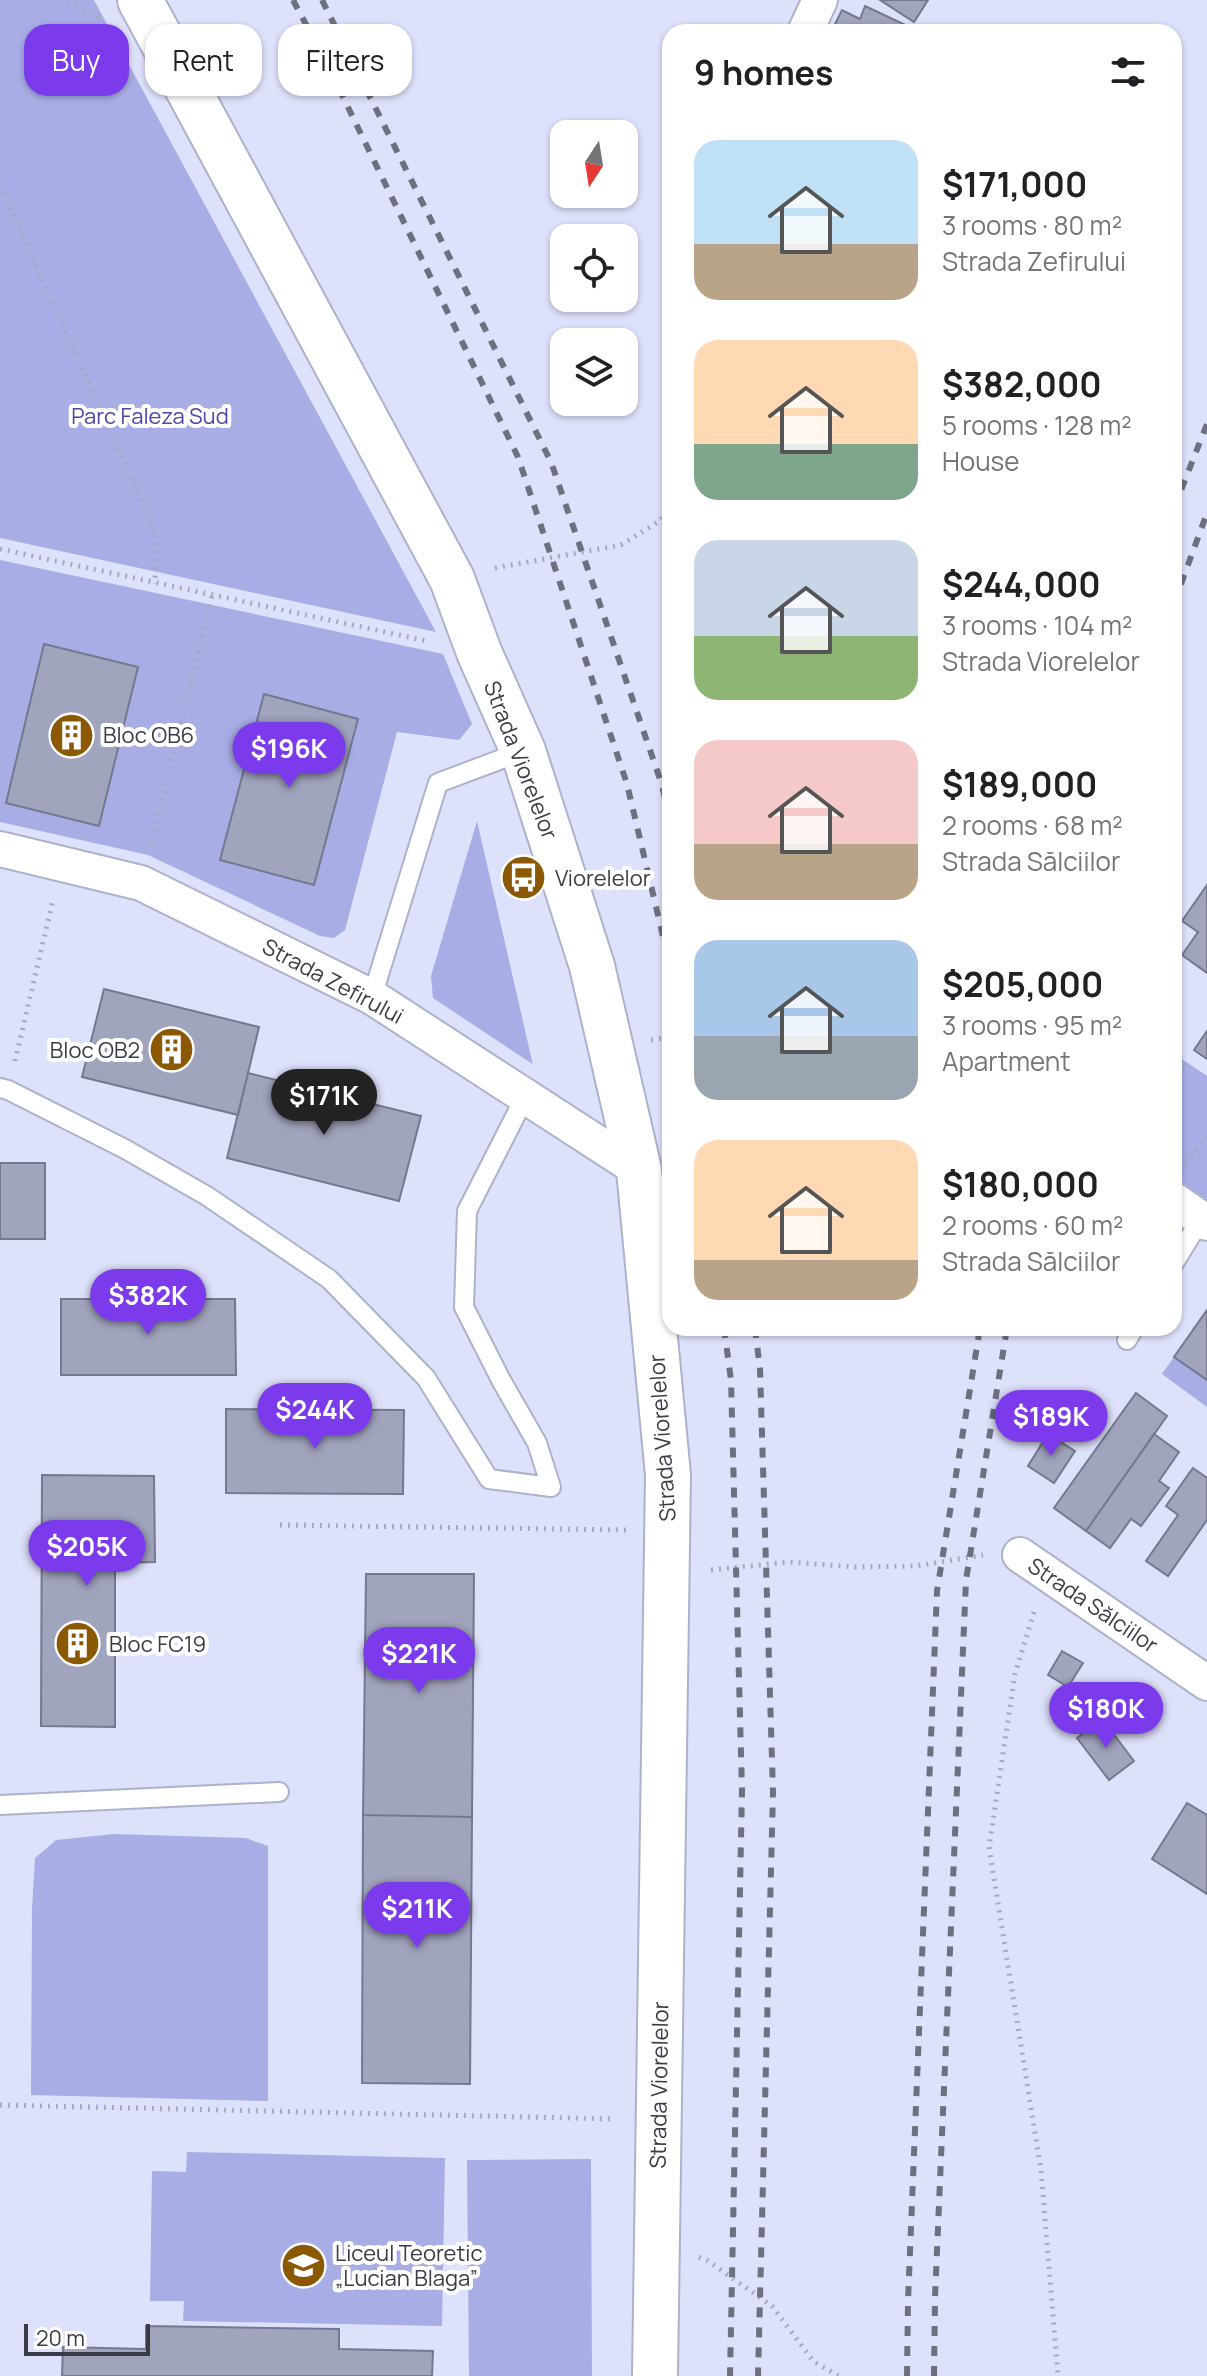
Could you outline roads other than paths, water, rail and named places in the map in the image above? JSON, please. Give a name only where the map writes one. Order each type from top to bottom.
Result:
[{"type":"street","name":"Strada Viorelelor","points":[[140,0],[452,579],[479,652],[523,751],[592,966],[639,1170],[668,1475],[655,2376]]},
{"type":"street","points":[[809,24],[820,0]]},
{"type":"street","name":"Strada Zefirului","points":[[0,849],[141,883],[372,997],[639,1170]]},
{"type":"street","name":"Strada Sălciilor","points":[[1032,1564],[1207,1683]]},
{"type":"lane","points":[[372,997],[438,783],[523,751]]},
{"type":"lane","points":[[4,1089],[125,1149],[207,1196],[329,1279],[426,1378],[489,1479],[551,1487],[537,1443],[464,1307],[467,1211],[525,1097]]},
{"type":"lane","points":[[1182,1235],[1191,1203]]},
{"type":"lane","points":[[0,1805],[279,1792]]},
{"type":"railway","points":[[293,0],[518,457],[627,784],[662,932]]},
{"type":"railway","points":[[322,0],[551,462],[662,785]]},
{"type":"railway","points":[[1182,488],[1207,424]]},
{"type":"railway","points":[[1182,581],[1207,513]]},
{"type":"railway","points":[[725,1336],[731,1380],[742,1791],[730,2376]]},
{"type":"railway","points":[[756,1336],[760,1369],[773,1792],[758,2376]]},
{"type":"railway","points":[[907,2376],[937,1591],[979,1336]]},
{"type":"railway","points":[[934,2376],[966,1580],[1006,1336]]},
{"type":"place","name":"Bloc OB6","points":[[72,735]]},
{"type":"place","name":"Viorelelor","points":[[524,878]]},
{"type":"place","name":"Bloc OB2","points":[[171,1050]]},
{"type":"place","name":"Bloc FC19","points":[[78,1644]]},
{"type":"place","name":"Liceul Teoretic „Lucian Blaga”","points":[[304,2266]]},
{"type":"park label","name":"Parc Faleza Sud","points":[[150,416]]}]
